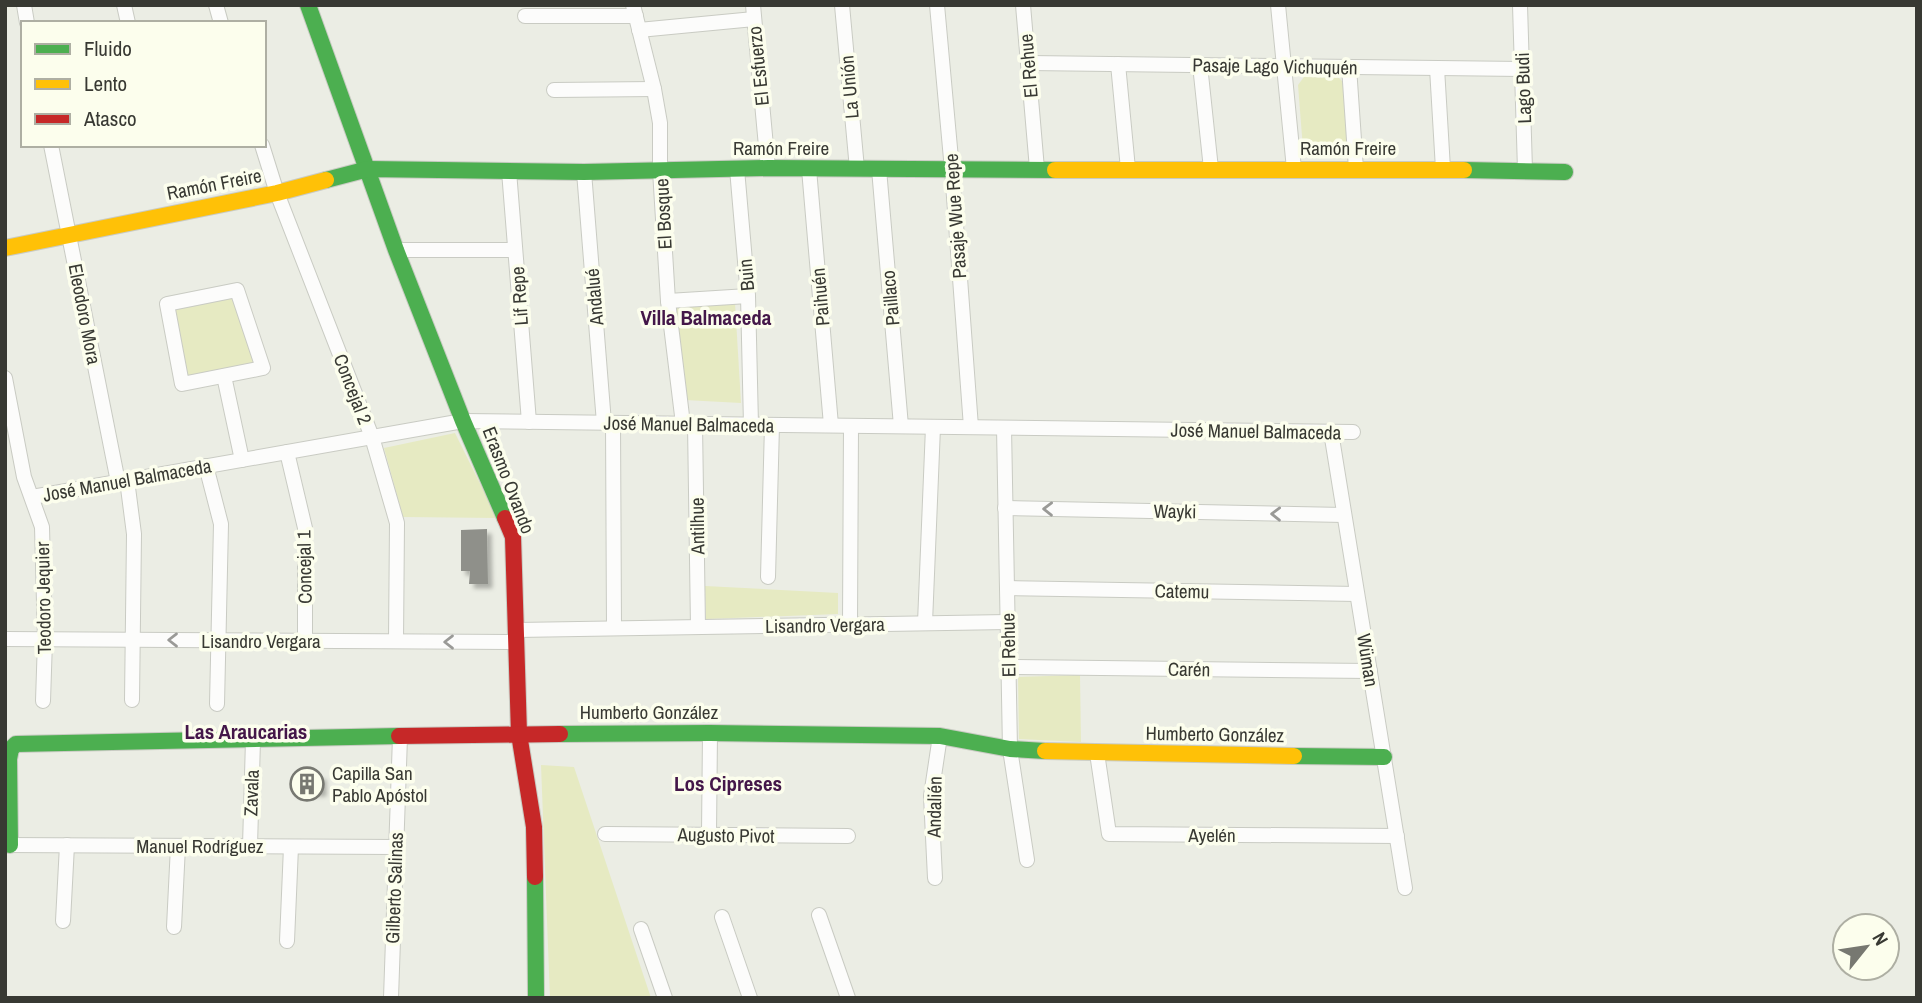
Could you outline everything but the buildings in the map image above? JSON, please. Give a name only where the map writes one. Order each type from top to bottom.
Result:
[{"type":"street","name":"Erasmo Ovando","points":[[308,5],[396,250],[463,421],[513,537],[519,734],[534,827],[536,998]]},
{"type":"street","name":"La Unión","points":[[842,5],[857,169]]},
{"type":"street","name":"Pasaje Wue Repe","points":[[937,5],[971,427]]},
{"type":"street","name":"El Rehue","points":[[1023,5],[1037,169]]},
{"type":"street","points":[[1278,5],[1294,169]]},
{"type":"street","name":"Lago Budi","points":[[1520,5],[1525,170]]},
{"type":"street","points":[[525,16],[636,17],[753,12]]},
{"type":"street","name":"El Esfuerzo","points":[[753,12],[768,168]]},
{"type":"street","name":"El Bosque","points":[[636,17],[660,123],[660,170],[668,301],[689,424]]},
{"type":"street","name":"Pasaje Lago Vichuquén","points":[[1029,63],[1522,69]]},
{"type":"street","points":[[1118,64],[1128,169]]},
{"type":"street","points":[[1200,65],[1210,169]]},
{"type":"street","points":[[1349,67],[1356,169]]},
{"type":"street","points":[[1437,68],[1443,169]]},
{"type":"street","points":[[554,90],[654,89]]},
{"type":"street","name":"Eleodoro Mora","points":[[51,147],[134,534],[132,700]]},
{"type":"street","name":"Concejal 2","points":[[263,147],[277,193],[372,437],[397,523],[396,642]]},
{"type":"street","name":"Ramón Freire","points":[[5,248],[277,193],[368,169],[584,172],[768,168],[1443,169],[1564,172]]},
{"type":"street","name":"Buin","points":[[737,169],[748,296],[751,425]]},
{"type":"street","name":"Paihuén","points":[[809,169],[831,425]]},
{"type":"street","name":"Paillaco","points":[[879,169],[901,426]]},
{"type":"street","name":"Lif Repe","points":[[509,171],[528,422]]},
{"type":"street","name":"Andalué","points":[[584,172],[608,423],[614,628]]},
{"type":"street","points":[[396,250],[515,250]]},
{"type":"street","points":[[237,290],[263,369],[223,376],[182,384],[167,304],[237,290]]},
{"type":"street","points":[[668,301],[748,296]]},
{"type":"street","points":[[223,376],[242,460]]},
{"type":"street","name":"Teodoro Jequier","points":[[5,378],[24,477],[42,527],[45,639],[43,701]]},
{"type":"street","name":"José Manuel Balmaceda","points":[[32,497],[463,421],[1353,432]]},
{"type":"street","name":"Antilhue","points":[[689,424],[698,627]]},
{"type":"street","points":[[768,578],[772,425]]},
{"type":"street","points":[[850,625],[851,426]]},
{"type":"street","points":[[925,623],[933,427]]},
{"type":"street","name":"El Rehue","points":[[1004,428],[1010,749],[1027,860]]},
{"type":"street","name":"Wüman","points":[[1331,432],[1405,888]]},
{"type":"street","name":"Concejal 1","points":[[287,452],[305,528],[305,641]]},
{"type":"street","points":[[206,466],[221,523],[217,704]]},
{"type":"street","name":"Wayki","points":[[1005,508],[1344,515]]},
{"type":"street","name":"Catemu","points":[[1007,588],[1357,594]]},
{"type":"street","name":"Lisandro Vergara","points":[[5,639],[396,642],[614,628],[1008,622]]},
{"type":"street","name":"Carén","points":[[1009,667],[1370,671]]},
{"type":"street","points":[[709,834],[710,733]]},
{"type":"street","name":"Humberto González","points":[[7,845],[9,759],[10,749],[16,744],[710,733],[940,736],[1010,749],[1097,753],[1384,757]]},
{"type":"street","name":"Andalién","points":[[935,878],[931,796],[940,736]]},
{"type":"street","name":"Gilberto Salinas","points":[[391,998],[400,737]]},
{"type":"street","name":"Zavala","points":[[250,846],[253,740]]},
{"type":"street","name":"Ayelén","points":[[1097,753],[1109,834],[1397,836]]},
{"type":"street","name":"Augusto Pivot","points":[[605,834],[848,836]]},
{"type":"street","name":"Manuel Rodríguez","points":[[7,845],[396,847]]},
{"type":"street","points":[[63,921],[67,845]]},
{"type":"street","points":[[174,927],[177,846]]},
{"type":"street","points":[[287,941],[291,847]]},
{"type":"street","points":[[819,915],[848,998]]},
{"type":"street","points":[[722,917],[750,998]]},
{"type":"street","points":[[641,929],[665,998]]},
{"type":"green space","points":[[1304,77],[1339,78],[1345,84],[1348,149],[1338,157],[1312,156],[1303,149],[1298,85]]},
{"type":"green space","points":[[236,292],[262,368],[182,383],[168,305]]},
{"type":"green space","points":[[735,303],[741,403],[685,400],[675,308]]},
{"type":"green space","points":[[455,433],[497,518],[403,517],[384,448]]},
{"type":"green space","points":[[705,586],[838,593],[838,614],[706,619]]},
{"type":"green space","points":[[1080,675],[1081,742],[1019,739],[1018,677]]},
{"type":"green space","points":[[541,765],[574,767],[651,998],[550,998]]},
{"type":"traffic: fast","points":[[308,5],[396,250],[463,421],[505,518]]},
{"type":"traffic: fast","points":[[326,180],[368,169],[584,172],[768,168],[1055,170]]},
{"type":"traffic: fast","points":[[1464,170],[1565,172]]},
{"type":"traffic: fast","points":[[560,734],[940,736],[1010,749],[1045,751]]},
{"type":"traffic: fast","points":[[10,845],[9,759],[11,749],[16,744],[399,736]]},
{"type":"traffic: fast","points":[[1294,756],[1384,757]]},
{"type":"traffic: fast","points":[[535,877],[536,998]]},
{"type":"traffic: slow","points":[[1055,170],[1464,170]]},
{"type":"traffic: slow","points":[[5,248],[277,193],[326,180]]},
{"type":"traffic: slow","points":[[1045,751],[1294,756]]},
{"type":"traffic: jam","points":[[505,518],[513,537],[519,734],[534,827],[535,877]]},
{"type":"traffic: jam","points":[[399,736],[560,734]]},
{"type":"place","name":"Capilla San Pablo Apóstol","points":[[307,784]]},
{"type":"district","name":"Villa Balmaceda","points":[[706,317]]},
{"type":"district","name":"Las Araucarias","points":[[246,731]]},
{"type":"district","name":"Los Cipreses","points":[[728,783]]}]
